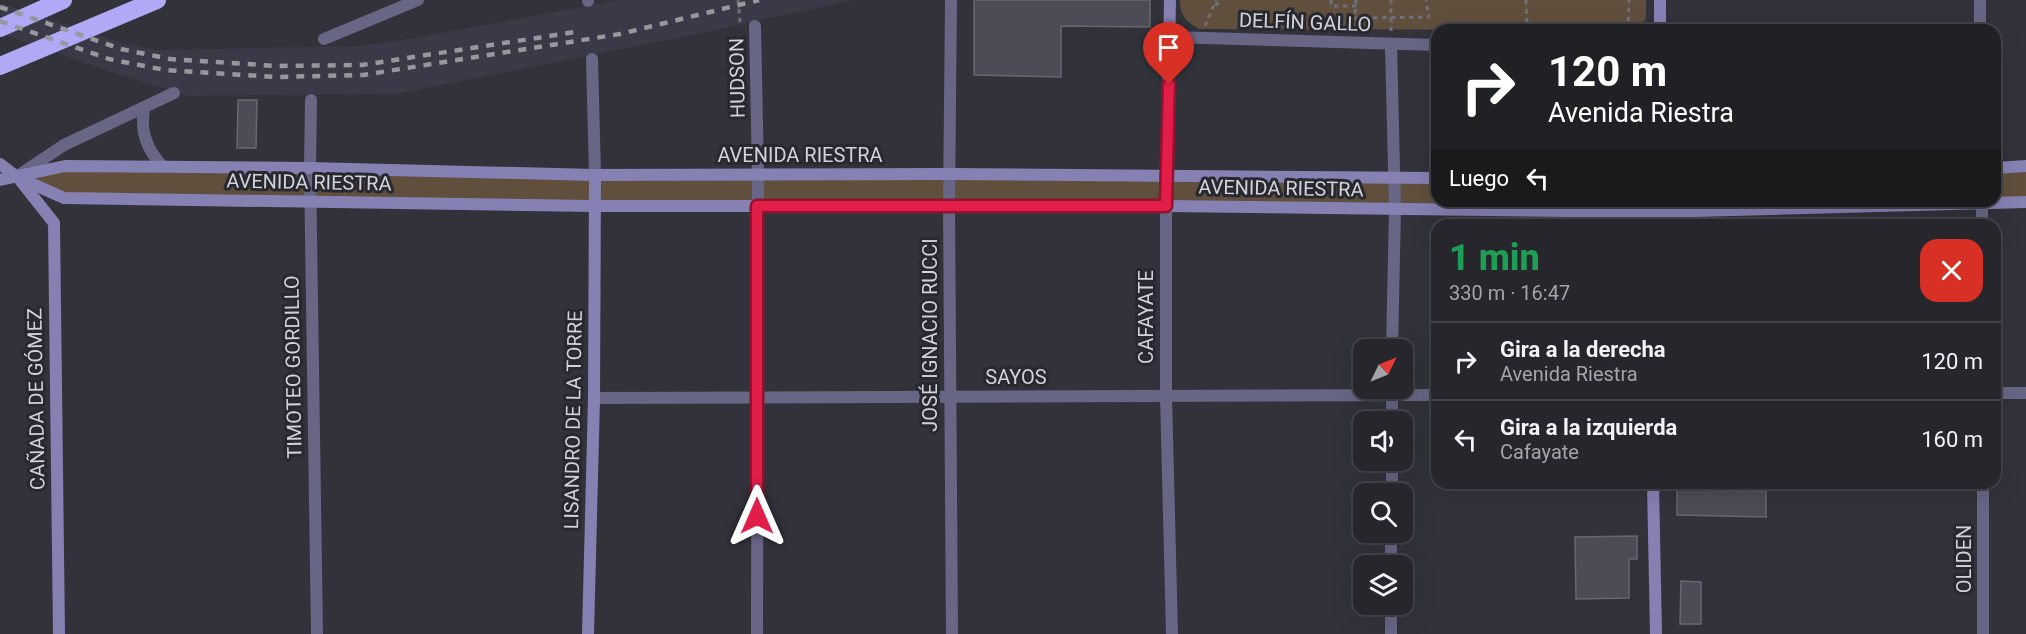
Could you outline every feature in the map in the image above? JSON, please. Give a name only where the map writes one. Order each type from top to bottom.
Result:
[{"type":"highway","points":[[0,28],[63,0]]},
{"type":"highway","points":[[0,66],[157,0]]},
{"type":"main road","name":"CAFAYATE","points":[[1166,206],[1170,0]]},
{"type":"main road","points":[[1660,0],[1660,24]]},
{"type":"main road","points":[[0,164],[17,177]]},
{"type":"main road","name":"AVENIDA RIESTRA","points":[[17,177],[65,166],[162,166],[595,175],[949,174],[1431,178]]},
{"type":"main road","points":[[2001,168],[2026,166]]},
{"type":"main road","name":"LISANDRO DE LA TORRE","points":[[588,634],[594,398],[595,175]]},
{"type":"main road","name":"AVENIDA RIESTRA","points":[[17,177],[64,198],[594,206],[1166,206],[1395,209],[1570,207]]},
{"type":"main road","points":[[0,180],[17,177]]},
{"type":"main road","name":"CAÑADA DE GÓMEZ","points":[[17,177],[54,223],[59,634]]},
{"type":"main road","name":"AVENIDA RIESTRA","points":[[2001,202],[2026,202]]},
{"type":"main road","points":[[1653,489],[1656,634]]},
{"type":"street","points":[[324,39],[418,0]]},
{"type":"street","name":"JOSÉ IGNACIO RUCCI","points":[[951,0],[949,397],[952,634]]},
{"type":"street","points":[[1980,0],[1980,24]]},
{"type":"street","name":"HUDSON","points":[[755,26],[758,174],[757,634]]},
{"type":"street","name":"DELFÍN GALLO","points":[[1171,37],[1431,45]]},
{"type":"street","points":[[1391,45],[1395,209],[1392,339]]},
{"type":"street","points":[[592,59],[595,175]]},
{"type":"street","points":[[17,177],[64,145],[174,93]]},
{"type":"street","name":"TIMOTEO GORDILLO","points":[[311,100],[310,202],[317,634]]},
{"type":"street","points":[[144,109],[142,121],[147,145],[150,153],[162,166]]},
{"type":"street","name":"CAFAYATE","points":[[1166,206],[1166,395],[1172,634]]},
{"type":"street","name":"SAYOS","points":[[594,398],[1353,393]]},
{"type":"street","name":"SAYOS","points":[[1413,393],[1431,395]]},
{"type":"street","points":[[2001,393],[2026,393]]},
{"type":"street","name":"OLIDEN","points":[[1983,489],[1983,634]]},
{"type":"street","points":[[1391,615],[1391,634]]},
{"type":"path","points":[[1198,38],[1215,2],[1223,0]]},
{"type":"path","points":[[1331,0],[1331,6],[1356,6]]},
{"type":"path","points":[[1356,0],[1356,18],[1429,17],[1426,0]]},
{"type":"path","points":[[1391,0],[1391,45]]},
{"type":"path","points":[[1526,0],[1527,24]]},
{"type":"path","points":[[1628,24],[1629,0]]},
{"type":"shaded area","points":[[619,0],[853,0],[688,36],[395,94],[189,96],[0,33],[0,3],[122,43],[155,50],[360,46]]},
{"type":"shaded area","points":[[1180,0],[1646,0],[1646,19],[1641,24],[1431,24],[1431,30],[1199,29],[1185,18]]},
{"type":"shaded area","points":[[65,166],[1431,178],[1431,207],[1841,207],[1656,212],[64,198],[17,177]]},
{"type":"shaded area","points":[[2026,166],[2026,202],[2001,203],[2001,168]]},
{"type":"building","points":[[974,0],[1150,0],[1150,27],[1061,26],[1061,77],[974,75]]},
{"type":"building","points":[[238,100],[257,100],[256,148],[237,148]]},
{"type":"building","points":[[1677,490],[1766,491],[1766,517],[1677,515]]},
{"type":"building","points":[[1637,536],[1637,559],[1629,559],[1629,598],[1576,599],[1575,537]]},
{"type":"building","points":[[1681,581],[1701,582],[1701,624],[1680,624]]},
{"type":"railway","points":[[0,21],[109,59],[165,70],[276,77],[363,75],[620,34],[759,0]]},
{"type":"railway","points":[[0,7],[121,49],[170,59],[277,66],[362,65],[575,32]]},
{"type":"route","points":[[757,516],[757,206],[1166,206],[1169,84]]}]
